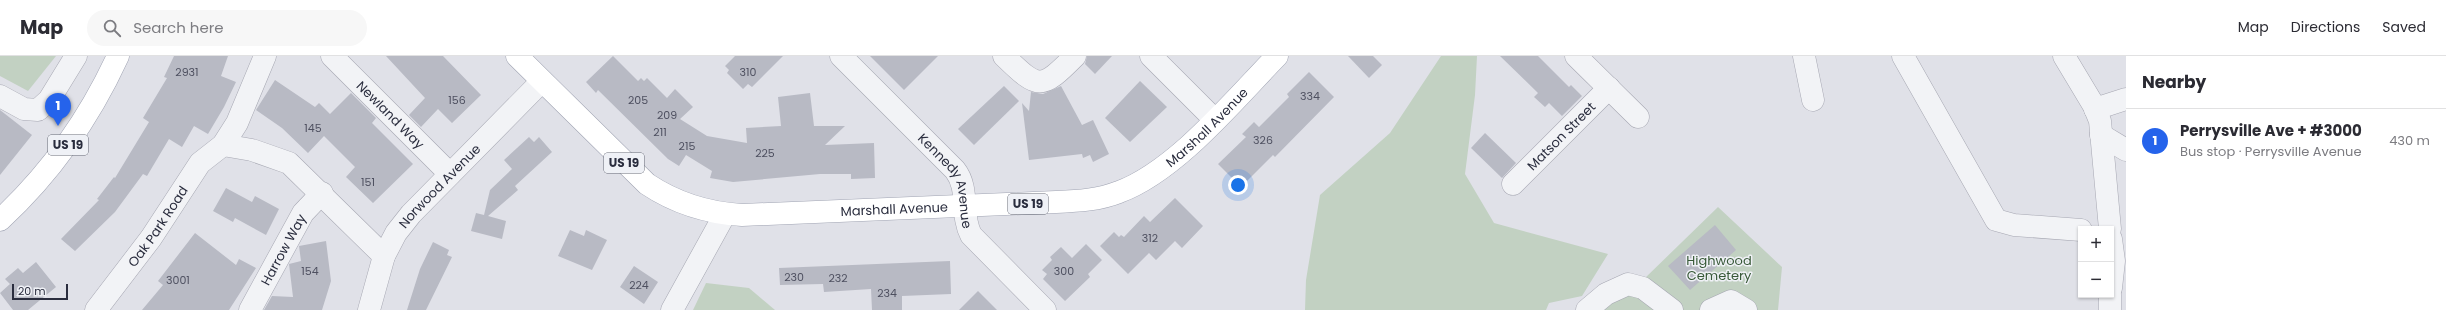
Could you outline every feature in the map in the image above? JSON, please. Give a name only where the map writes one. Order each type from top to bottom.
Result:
[{"type":"main road","name":"US 19","points":[[0,220],[36,185],[76,134],[118,56]]},
{"type":"main road","name":"Marshall Avenue","points":[[517,56],[648,184],[677,202],[725,214],[756,215],[1078,201],[1119,192],[1137,184],[1170,162],[1277,56]]},
{"type":"street","points":[[0,96],[24,109],[38,110],[49,100],[76,56]]},
{"type":"street","name":"Oak Park Road","points":[[96,310],[151,238],[200,163],[223,145],[237,123],[265,56]]},
{"type":"street","name":"Newland Way","points":[[332,56],[450,174]]},
{"type":"street","name":"Kennedy Avenue","points":[[841,56],[955,170],[962,182],[967,224],[974,239],[1045,310]]},
{"type":"street","points":[[1004,56],[1024,76],[1034,82],[1044,82],[1053,78],[1075,56]]},
{"type":"street","points":[[1151,56],[1214,119]]},
{"type":"street","points":[[1576,56],[1638,117]]},
{"type":"street","points":[[1804,56],[1812,100]]},
{"type":"street","points":[[1904,56],[1996,220],[2014,225],[2078,230]]},
{"type":"street","points":[[2064,56],[2095,109],[2101,135],[2110,226]]},
{"type":"street","name":"Norwood Avenue","points":[[369,310],[384,256],[396,233],[411,214],[542,81]]},
{"type":"street","name":"Matson Street","points":[[1513,184],[1608,88]]},
{"type":"street","points":[[2095,109],[2126,99]]},
{"type":"street","points":[[2101,135],[2126,150]]},
{"type":"street","points":[[223,145],[252,150],[289,163],[384,256]]},
{"type":"street","name":"Harrow Way","points":[[250,310],[303,213],[322,194]]},
{"type":"street","points":[[672,310],[725,214]]},
{"type":"street","points":[[1587,310],[1606,294],[1628,284],[1643,288],[1672,310]]},
{"type":"street","points":[[2110,298],[2110,310]]},
{"type":"street","points":[[1711,310],[1731,301],[1746,310]]},
{"type":"green space","points":[[0,56],[56,56],[28,91],[0,76]]},
{"type":"green space","points":[[1441,56],[1477,56],[1475,95],[1465,174],[1494,223],[1608,254],[1582,296],[1549,303],[1546,310],[1305,310],[1306,280],[1320,195],[1390,133]]},
{"type":"green space","name":"Highwood Cemetery","points":[[1718,207],[1782,267],[1778,310],[1578,310],[1644,279]]},
{"type":"green space","points":[[706,283],[749,288],[775,310],[693,310]]},
{"type":"building","points":[[174,56],[228,56],[221,76],[236,82],[224,107],[208,134],[194,126],[182,147],[169,139],[147,176],[143,174],[115,212],[75,251],[61,239],[99,200],[97,199],[114,177],[115,178],[149,122],[143,118],[167,78],[164,77]]},
{"type":"building","points":[[386,56],[443,56],[481,95],[452,123],[438,109],[421,127],[409,115],[425,98]]},
{"type":"building","points":[[613,56],[638,81],[641,78],[644,81],[647,78],[667,98],[675,89],[693,107],[680,119],[707,136],[747,143],[746,128],[781,126],[778,97],[810,93],[814,126],[845,126],[825,145],[874,143],[875,178],[851,179],[851,174],[820,174],[733,182],[710,178],[712,171],[686,155],[679,166],[668,159],[598,90],[596,93],[586,82]]},
{"type":"building","points":[[735,56],[783,56],[752,87],[748,84],[743,89],[727,73],[729,70],[725,66]]},
{"type":"building","points":[[870,56],[938,56],[904,90]]},
{"type":"building","points":[[1087,56],[1112,56],[1095,74],[1085,64]]},
{"type":"building","points":[[1348,56],[1373,56],[1382,65],[1369,78]]},
{"type":"building","points":[[1500,56],[1538,56],[1569,87],[1571,85],[1582,96],[1562,116],[1549,103],[1545,107],[1534,97],[1538,93]]},
{"type":"building","points":[[1309,72],[1334,97],[1275,157],[1273,155],[1241,187],[1218,164],[1246,137],[1242,134],[1254,122],[1259,127],[1289,97],[1287,94]]},
{"type":"building","points":[[275,80],[315,107],[319,103],[330,114],[351,93],[376,118],[372,123],[413,164],[373,203],[346,177],[355,167],[324,136],[308,153],[282,128],[256,110]]},
{"type":"building","points":[[1140,81],[1167,107],[1130,142],[1105,118]]},
{"type":"building","points":[[1004,86],[1019,101],[974,145],[958,129]]},
{"type":"building","points":[[1061,86],[1082,125],[1093,120],[1109,154],[1093,162],[1090,155],[1083,158],[1082,154],[1029,160],[1022,103],[1029,111],[1031,92],[1043,94]]},
{"type":"building","points":[[0,110],[32,135],[0,175]]},
{"type":"building","points":[[1485,133],[1516,163],[1502,178],[1471,148]]},
{"type":"building","points":[[529,137],[534,142],[539,137],[552,152],[515,186],[518,190],[488,216],[506,221],[502,239],[471,231],[476,213],[484,215],[490,190],[512,169],[504,160]]},
{"type":"building","points":[[226,188],[252,202],[255,196],[279,209],[266,235],[235,218],[233,222],[213,211]]},
{"type":"building","points":[[1175,198],[1203,226],[1182,248],[1175,241],[1156,260],[1149,253],[1128,274],[1100,246],[1114,232],[1119,237],[1121,235],[1124,237],[1144,216],[1150,222]]},
{"type":"building","points":[[1715,225],[1736,250],[1690,290],[1668,266]]},
{"type":"building","points":[[570,230],[584,236],[586,230],[607,240],[592,270],[558,256]]},
{"type":"building","points":[[195,233],[236,265],[239,259],[256,268],[229,310],[142,310],[163,285],[158,281]]},
{"type":"building","points":[[326,241],[331,281],[322,310],[264,310],[272,296],[293,297],[289,264],[301,261],[299,246]]},
{"type":"building","points":[[433,242],[449,250],[447,255],[452,257],[426,310],[407,310],[420,269]]},
{"type":"building","points":[[1086,244],[1102,260],[1088,274],[1090,277],[1065,301],[1043,279],[1047,274],[1042,270],[1052,260],[1050,257],[1061,247],[1072,258]]},
{"type":"building","points":[[950,261],[951,294],[902,296],[902,310],[872,310],[871,289],[824,292],[823,284],[780,285],[779,268]]},
{"type":"building","points":[[36,262],[56,287],[28,310],[13,310],[0,293],[10,284],[5,279],[18,268],[23,273]]},
{"type":"building","points":[[634,266],[658,282],[644,304],[620,287]]},
{"type":"building","points":[[978,291],[997,310],[959,310]]},
{"type":"place","name":"Perrysville Ave + #3000","points":[[58,126]]}]
